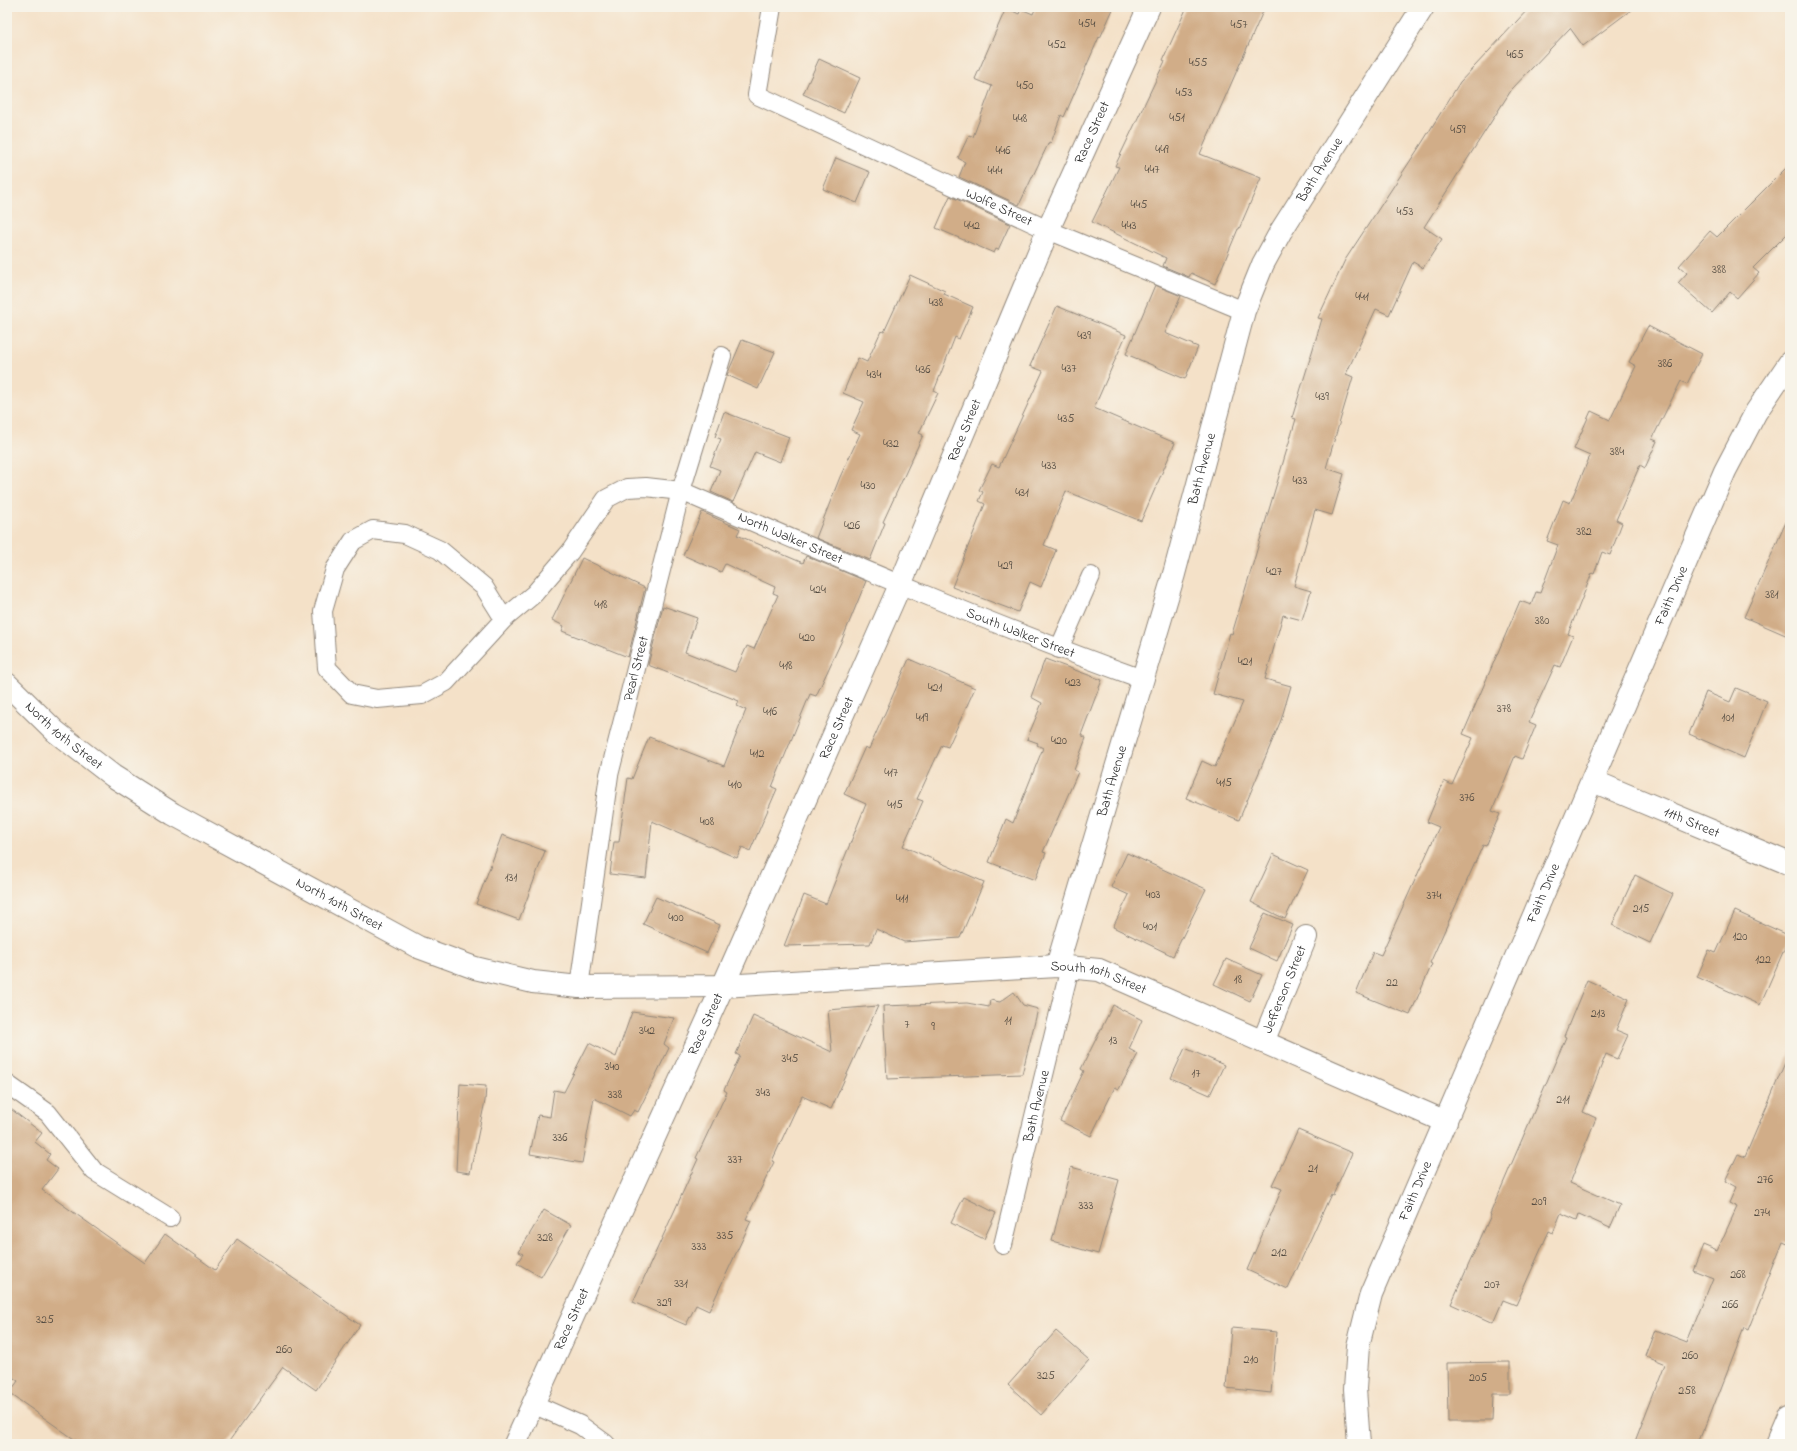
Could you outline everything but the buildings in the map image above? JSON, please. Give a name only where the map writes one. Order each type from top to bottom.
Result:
[{"type":"street","name":"Race Street","points":[[515,1444],[723,986],[900,585],[1048,230],[1149,7]]},
{"type":"street","name":"Bath Avenue","points":[[1064,967],[1142,679],[1174,574],[1244,311],[1263,264],[1281,231],[1423,7]]},
{"type":"street","name":"Faith Drive","points":[[1359,1444],[1355,1389],[1358,1353],[1372,1294],[1725,471],[1756,412],[1790,362]]},
{"type":"street","name":"North 10th Street","points":[[7,684],[56,732],[113,776],[173,814],[418,947],[475,968],[533,982],[578,986],[723,986]]},
{"type":"street","name":"11th Street","points":[[1593,781],[1790,864]]},
{"type":"street","name":"Jefferson Street","points":[[1262,1042],[1306,936]]},
{"type":"street","name":"South 10th Street","points":[[723,986],[1064,967],[1099,970],[1446,1122]]},
{"type":"street","points":[[1778,1444],[1790,1416]]},
{"type":"lane","name":"Wolfe Street","points":[[772,7],[757,95],[1048,230],[1244,311]]},
{"type":"lane","name":"Pearl Street","points":[[578,986],[609,775],[681,491],[722,356]]},
{"type":"lane","name":"North Walker Street","points":[[504,619],[484,587],[440,550],[404,534],[373,530],[353,541],[335,569],[323,611],[327,668],[352,694],[377,699],[422,695],[446,682],[504,619],[534,594],[570,552],[606,500],[627,488],[646,487],[681,491],[900,585]]},
{"type":"lane","points":[[1059,649],[1091,576]]},
{"type":"lane","name":"South Walker Street","points":[[900,585],[1059,649],[1142,679]]},
{"type":"lane","name":"Bath Avenue","points":[[1004,1245],[1064,967]]},
{"type":"lane","points":[[7,1084],[48,1113],[94,1171],[170,1218]]},
{"type":"lane","points":[[533,1404],[580,1425],[606,1444]]}]
